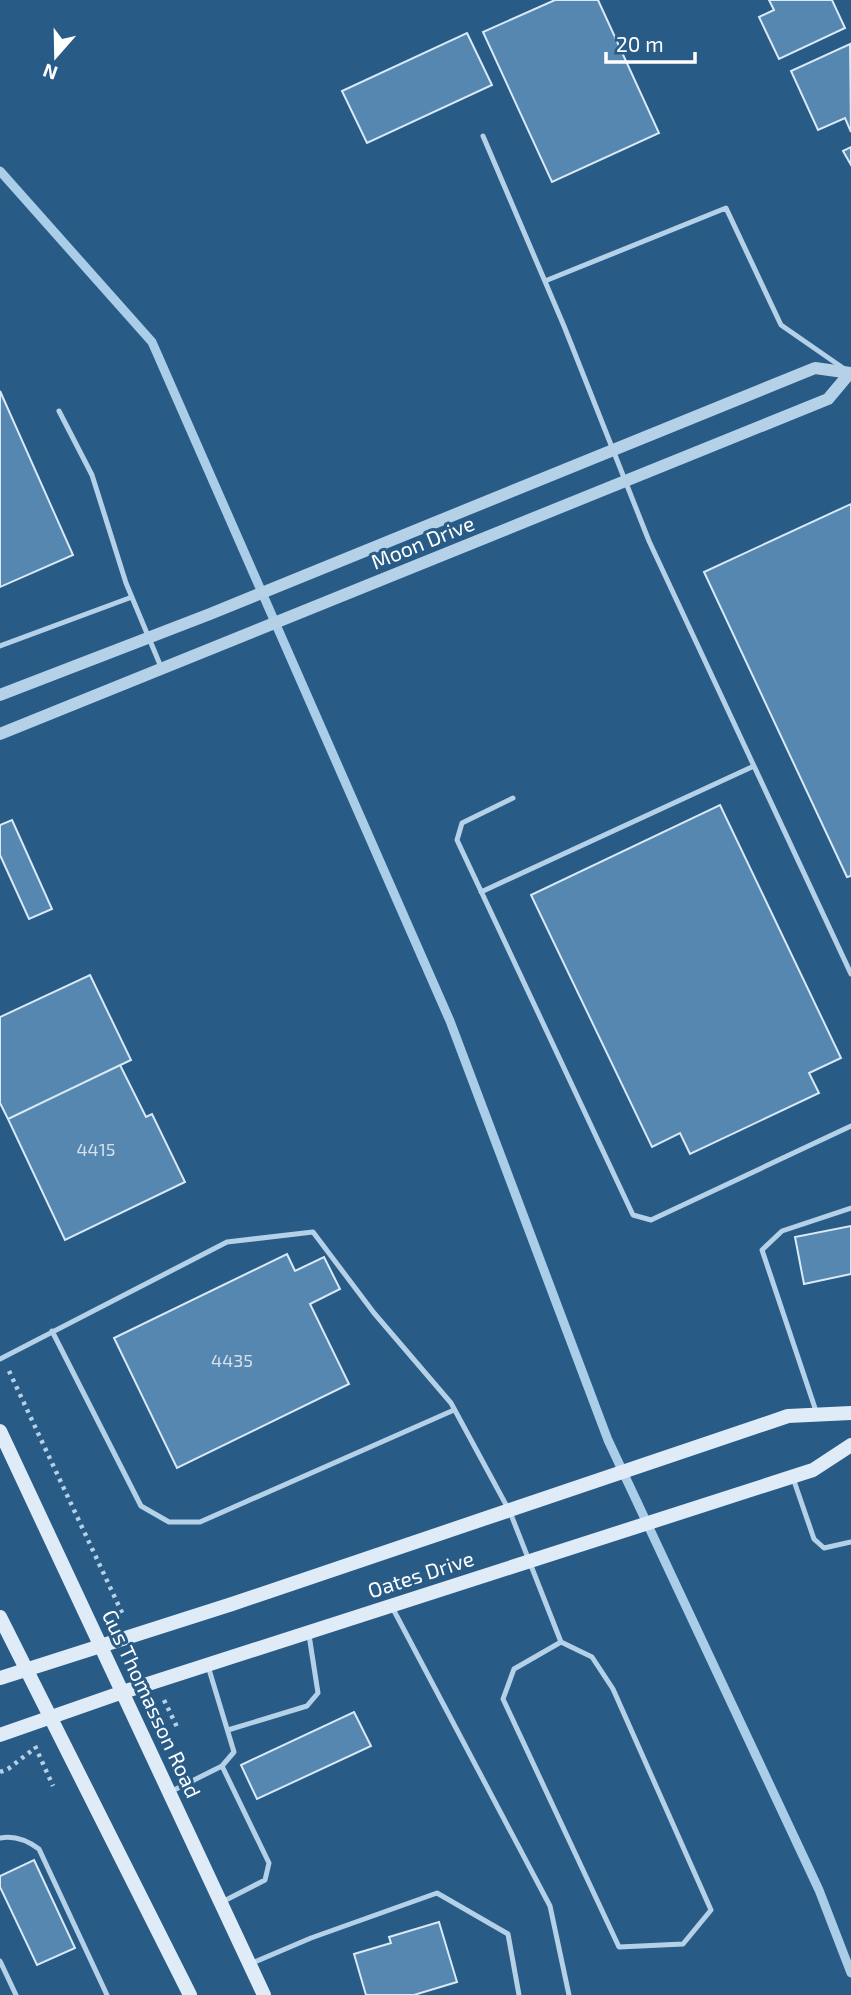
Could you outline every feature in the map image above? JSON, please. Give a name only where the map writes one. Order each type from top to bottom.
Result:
[{"type":"main road","name":"Oates Drive","points":[[0,1678],[232,1604],[788,1416],[851,1413]]},
{"type":"main road","name":"Gus Thomasson Road","points":[[0,1431],[264,1995]]},
{"type":"main road","name":"Oates Drive","points":[[0,1735],[122,1692],[813,1469],[851,1445]]},
{"type":"main road","points":[[0,1617],[190,1995]]},
{"type":"street","name":"Moon Drive","points":[[0,695],[210,614],[816,368],[851,373]]},
{"type":"street","name":"Moon Drive","points":[[0,734],[828,399],[851,373]]},
{"type":"lane","points":[[483,136],[545,281],[649,541],[851,974]]},
{"type":"lane","points":[[545,281],[726,208],[781,325],[851,373]]},
{"type":"lane","points":[[59,411],[92,475],[132,597],[162,670]]},
{"type":"lane","points":[[0,646],[132,597]]},
{"type":"lane","points":[[481,892],[754,766]]},
{"type":"lane","points":[[513,798],[462,823],[457,840],[633,1215],[651,1220],[851,1126]]},
{"type":"lane","points":[[818,1415],[762,1250],[782,1231],[851,1208]]},
{"type":"lane","points":[[2,1358],[227,1242],[313,1232],[374,1313],[454,1410],[510,1511],[561,1642],[592,1657],[613,1689],[711,1910],[683,1944],[619,1947],[503,1699],[514,1669],[561,1642]]},
{"type":"lane","points":[[52,1331],[141,1506],[169,1522],[200,1522],[454,1410]]},
{"type":"lane","points":[[792,1476],[814,1539],[824,1548],[851,1542]]},
{"type":"lane","points":[[392,1607],[550,1906],[569,1995]]},
{"type":"lane","points":[[228,1730],[307,1706],[318,1693],[308,1633]]},
{"type":"lane","points":[[170,1792],[222,1766],[234,1752],[208,1665]]},
{"type":"lane","points":[[222,1766],[269,1863],[265,1880],[222,1902]]},
{"type":"lane","points":[[0,1838],[7,1836],[27,1841],[39,1849],[107,1995]]},
{"type":"lane","points":[[250,1964],[312,1938],[437,1893],[509,1934],[519,1995]]},
{"type":"lane","points":[[0,1961],[16,1995]]},
{"type":"path","points":[[2,1358],[106,1579]]},
{"type":"path","points":[[0,1772],[36,1748]]},
{"type":"building","points":[[555,0],[598,0],[659,133],[552,182],[483,32]]},
{"type":"building","points":[[769,0],[832,0],[845,28],[779,59],[759,17],[774,10]]},
{"type":"building","points":[[467,33],[492,85],[367,143],[342,91]]},
{"type":"building","points":[[850,44],[851,132],[845,118],[818,130],[791,71]]},
{"type":"building","points":[[851,147],[851,165],[843,151]]},
{"type":"building","points":[[0,391],[73,555],[0,587]]},
{"type":"building","points":[[851,504],[851,876],[847,877],[704,572]]},
{"type":"building","points":[[720,805],[841,1058],[809,1073],[819,1093],[690,1154],[680,1133],[652,1147],[531,895]]},
{"type":"building","points":[[12,820],[52,909],[29,919],[0,855],[0,825]]},
{"type":"building","points":[[90,975],[131,1060],[8,1119],[0,1103],[0,1017]]},
{"type":"building","points":[[120,1065],[146,1117],[152,1114],[185,1182],[65,1240],[8,1119]]},
{"type":"building","points":[[851,1226],[851,1274],[804,1284],[795,1237]]},
{"type":"building","points":[[287,1254],[295,1271],[324,1257],[340,1289],[310,1304],[349,1384],[177,1468],[114,1338]]},
{"type":"building","points":[[354,1712],[371,1746],[257,1799],[241,1765]]},
{"type":"building","points":[[34,1860],[75,1948],[37,1965],[0,1887],[0,1876]]},
{"type":"building","points":[[439,1922],[457,1982],[414,1995],[366,1995],[354,1954],[391,1943],[389,1937]]},
{"type":"waterway","points":[[0,171],[152,342],[450,1021],[608,1440],[819,1890],[851,1973]]}]
